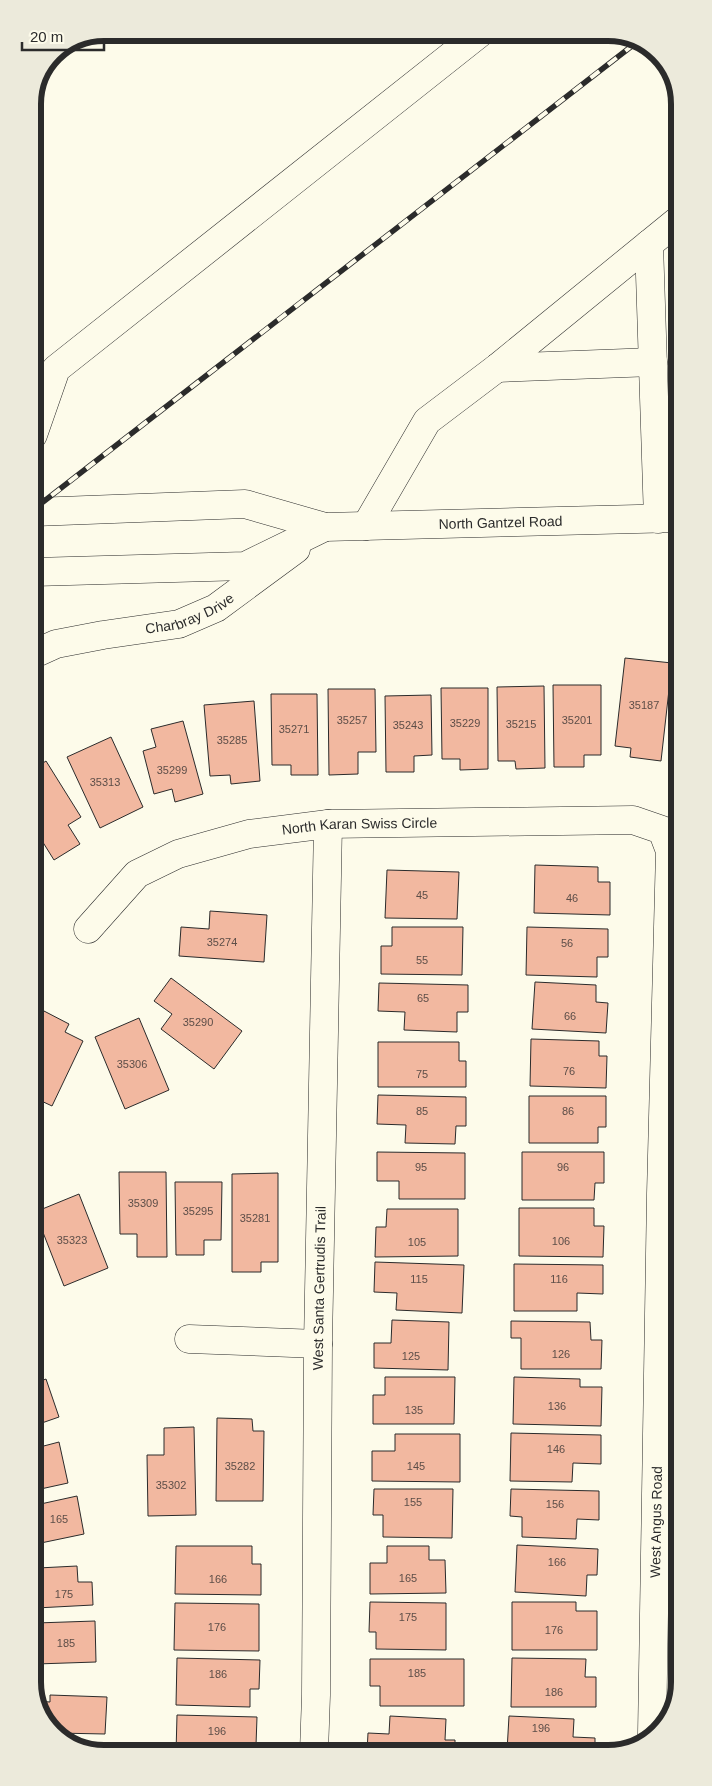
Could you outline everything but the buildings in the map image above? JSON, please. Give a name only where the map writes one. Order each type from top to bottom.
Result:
[{"type":"street","points":[[41,412],[56,369],[470,41]]},
{"type":"street","points":[[366,526],[427,421],[496,368],[671,226]]},
{"type":"street","points":[[649,244],[653,362],[667,518]]},
{"type":"street","points":[[496,368],[653,362]]},
{"type":"street","name":"North Gantzel Road","points":[[41,512],[245,504],[325,527],[667,518]]},
{"type":"street","name":"North Gantzel Road","points":[[41,572],[245,566],[325,527]]},
{"type":"street","name":"Charbray Drive","points":[[41,651],[56,644],[179,624],[216,608],[325,527]]},
{"type":"street","name":"North Karan Swiss Circle","points":[[88,929],[137,874],[178,854],[249,834],[328,824],[633,820],[662,830]]},
{"type":"street","name":"West Santa Gertrudis Trail","points":[[314,1745],[318,1344],[328,824]]},
{"type":"street","name":"West Angus Road","points":[[652,1726],[670,1194],[670,851],[662,830]]},
{"type":"street","points":[[189,1340],[318,1344]]},
{"type":"railway","points":[[41,504],[632,46]]}]
